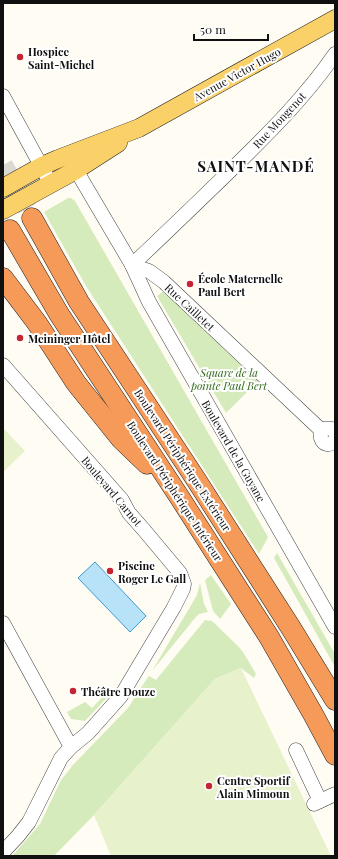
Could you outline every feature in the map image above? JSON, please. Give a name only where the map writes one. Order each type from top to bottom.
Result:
[{"type":"highway","name":"Boulevard Périphérique Extérieur","points":[[32,218],[79,302],[204,491],[292,628],[335,700]]},
{"type":"highway","name":"Boulevard Périphérique Intérieur","points":[[10,230],[58,314],[180,498],[269,638],[335,755]]},
{"type":"highway","points":[[3,278],[37,323],[76,383],[122,439],[180,498]]},
{"type":"main road","name":"Avenue Victor Hugo","points":[[139,128],[335,19]]},
{"type":"main road","points":[[3,188],[42,166],[139,128]]},
{"type":"main road","points":[[3,210],[76,170],[119,143],[139,128]]},
{"type":"street","name":"Rue Mongenot","points":[[132,265],[258,143],[307,91],[335,54]]},
{"type":"street","points":[[3,96],[51,184]]},
{"type":"street","name":"Boulevard de la Guyane","points":[[67,155],[74,158],[77,166],[76,170],[132,265],[149,302],[335,627]]},
{"type":"street","name":"Rue Cailletet","points":[[132,265],[149,271],[164,282],[243,356],[333,434]]},
{"type":"street","name":"Boulevard Carnot","points":[[3,365],[122,500],[129,514],[180,573],[184,584],[174,607],[121,696],[88,733],[71,747],[61,758],[29,822],[3,852]]},
{"type":"street","points":[[3,622],[71,747]]},
{"type":"street","points":[[296,750],[317,803],[335,794]]},
{"type":"green space","points":[[68,198],[75,201],[268,537],[259,554],[86,286],[44,212]]},
{"type":"green space","name":"Square de la pointe Paul Bert","points":[[166,289],[259,380],[226,413],[157,296]]},
{"type":"green space","points":[[3,428],[25,451],[3,472]]},
{"type":"green space","points":[[277,553],[335,654],[335,667],[274,558]]},
{"type":"green space","points":[[211,575],[231,604],[220,619],[213,611],[205,580]]},
{"type":"green space","points":[[200,583],[204,604],[208,612],[199,614],[195,618],[152,671],[197,595]]},
{"type":"green space","points":[[205,620],[212,621],[238,646],[256,674],[254,678],[241,668],[215,679],[94,815],[54,856],[12,856],[40,824],[61,780],[73,765],[128,708],[148,677],[149,676],[156,680]]},
{"type":"green space","name":"Centre Sportif Alain Mimoun","points":[[241,668],[331,856],[111,856],[94,815],[215,679]]},
{"type":"green space","points":[[111,688],[114,690],[85,721],[71,719],[67,712],[85,702],[92,708]]},
{"type":"water","points":[[95,562],[146,616],[130,632],[78,578]]},
{"type":"tunnel","points":[[3,165],[32,218]]},
{"type":"place","name":"Hospice Saint-Michel","points":[[20,57]]},
{"type":"place","name":"École Maternelle Paul Bert","points":[[190,284]]},
{"type":"place","name":"Meininger Hôtel","points":[[20,338]]},
{"type":"place","name":"Piscine Roger Le Gall","points":[[110,571]]},
{"type":"place","name":"Théâtre Douze","points":[[73,691]]},
{"type":"place","name":"Centre Sportif Alain Mimoun","points":[[209,786]]},
{"type":"district","name":"SAINT-MANDÉ","points":[[256,166]]}]
